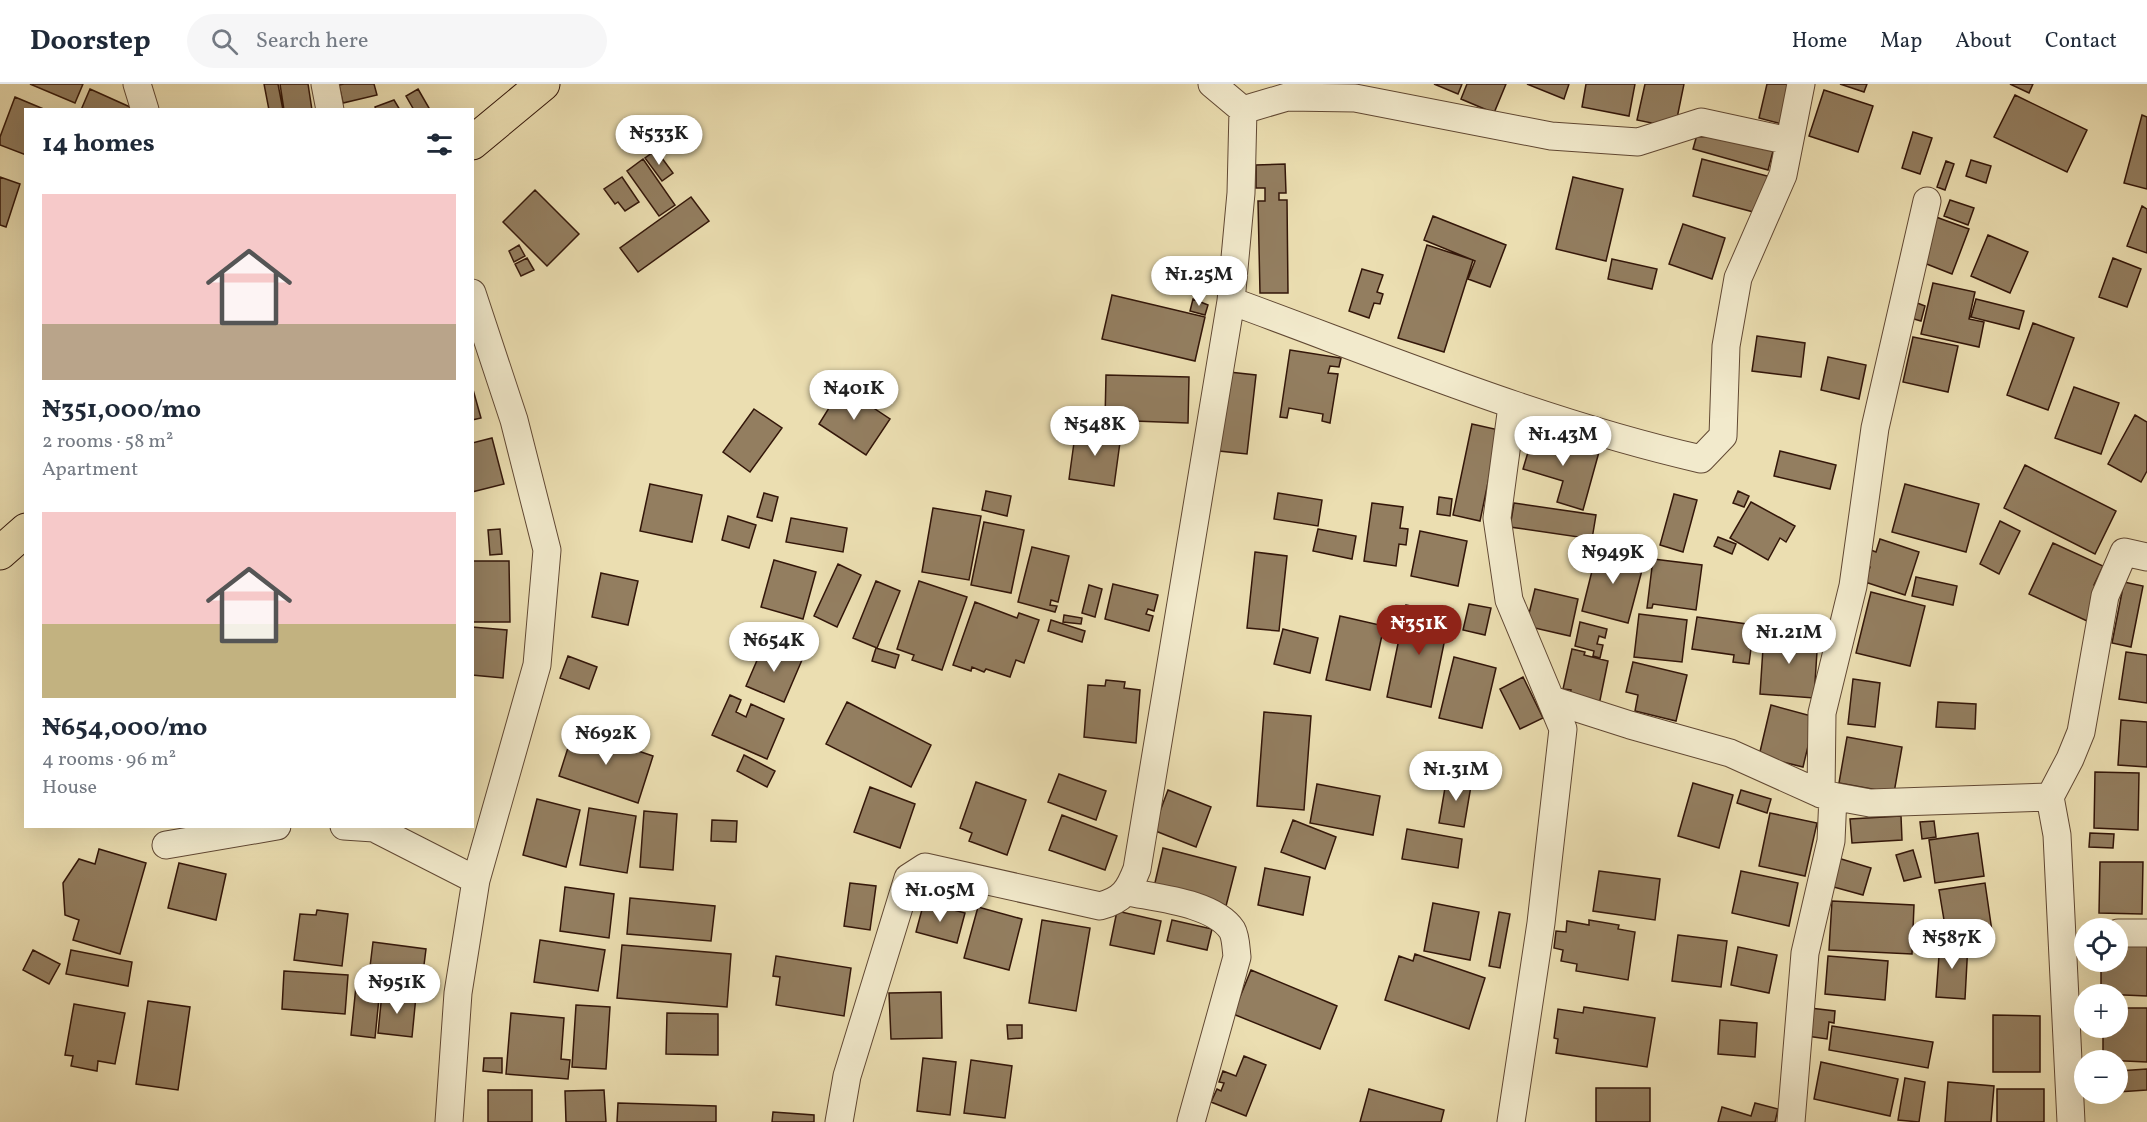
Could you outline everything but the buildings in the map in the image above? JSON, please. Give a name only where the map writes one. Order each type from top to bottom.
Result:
[{"type":"main road","points":[[474,141],[543,84]]},
{"type":"main road","points":[[0,552],[24,532]]},
{"type":"street","points":[[137,84],[144,108]]},
{"type":"street","points":[[325,84],[330,108]]},
{"type":"street","points":[[1212,84],[1243,111]]},
{"type":"street","points":[[1231,301],[1461,384],[1512,406],[1627,442],[1701,459],[1723,436],[1726,346],[1738,278],[1783,176],[1801,84]]},
{"type":"street","points":[[1243,111],[1287,97],[1355,98],[1551,136],[1638,142],[1701,122],[1790,141]]},
{"type":"street","points":[[839,1122],[847,1076],[908,878],[925,867],[1100,906],[1116,902],[1128,892],[1137,869],[1172,672],[1231,301],[1241,193],[1243,111]]},
{"type":"street","points":[[1791,1122],[1806,953],[1831,841],[1822,713],[1853,586],[1875,428],[1927,201]]},
{"type":"street","points":[[449,1122],[458,993],[476,880],[537,665],[547,550],[514,420],[474,299]]},
{"type":"street","points":[[1510,1122],[1541,923],[1563,729],[1509,600],[1497,518],[1512,406]]},
{"type":"street","points":[[2071,1122],[2073,933],[2050,797],[2070,759],[2080,732],[2105,596],[2124,552],[2147,557]]},
{"type":"street","points":[[1552,700],[1730,753],[1827,795],[1869,803],[2050,797]]},
{"type":"street","points":[[166,845],[265,828]]},
{"type":"street","points":[[374,828],[476,880]]},
{"type":"street","points":[[1128,892],[1196,906],[1224,922],[1233,932],[1237,957],[1191,1122]]},
{"type":"street","points":[[2128,933],[2147,933]]}]
